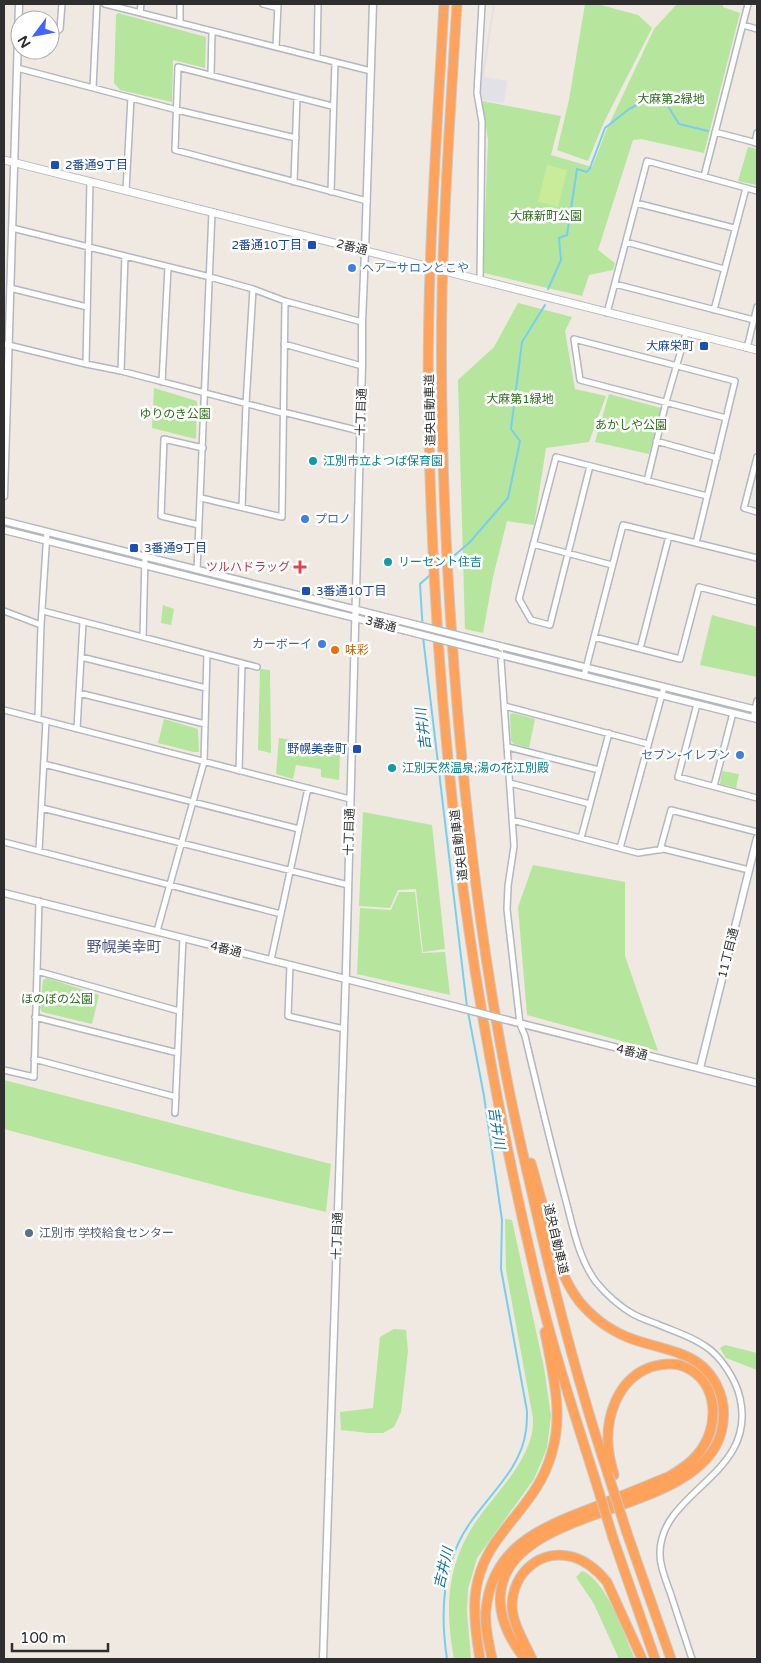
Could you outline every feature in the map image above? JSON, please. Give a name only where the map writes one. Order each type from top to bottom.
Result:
[{"type":"highway","name":"道央自動車道","points":[[444,4],[429,296],[428,436],[444,714],[457,843],[475,970],[490,1057],[537,1280],[613,1538],[655,1659]]},
{"type":"highway","name":"道央自動車道","points":[[457,4],[447,168],[442,295],[442,436],[448,576],[458,722],[471,843],[488,969],[505,1069],[551,1276],[592,1428],[611,1475]]},
{"type":"highway","points":[[505,1069],[559,1264],[571,1289],[600,1322],[627,1336],[682,1354],[700,1365],[716,1382],[724,1411],[721,1432],[717,1443],[704,1462],[690,1473],[657,1490],[541,1538],[511,1564],[504,1574],[499,1598],[503,1622],[510,1638],[525,1659]]},
{"type":"highway","points":[[480,1659],[474,1601],[480,1574],[495,1543],[539,1484],[547,1468],[556,1437],[557,1401],[537,1280]]},
{"type":"highway","points":[[492,1659],[486,1628],[487,1598],[496,1572],[512,1551],[536,1532],[561,1520],[670,1476],[698,1455],[708,1440],[713,1422],[712,1402],[706,1385],[693,1372],[676,1364],[667,1364],[645,1370],[627,1383],[614,1404],[611,1415],[609,1452],[611,1475],[627,1533],[671,1659]]},
{"type":"highway","points":[[532,1659],[513,1618],[512,1606],[516,1584],[520,1576],[531,1564],[548,1557],[572,1556],[586,1562],[601,1574],[607,1582],[642,1659]]},
{"type":"main road","name":"2番通","points":[[4,160],[757,350]]},
{"type":"street","points":[[60,29],[62,4]]},
{"type":"street","points":[[93,88],[97,4]]},
{"type":"street","points":[[105,4],[371,71]]},
{"type":"street","points":[[140,13],[141,4]]},
{"type":"street","points":[[180,4],[180,22]]},
{"type":"street","points":[[263,4],[278,6],[276,47]]},
{"type":"street","points":[[317,57],[318,4]]},
{"type":"street","name":"十丁目通","points":[[323,1659],[344,1028],[362,322],[366,251],[373,4]]},
{"type":"street","points":[[476,279],[482,122],[477,93],[482,4]]},
{"type":"street","points":[[704,176],[748,4]]},
{"type":"street","points":[[743,25],[757,28]]},
{"type":"street","points":[[211,75],[212,31]]},
{"type":"street","points":[[4,496],[6,345],[10,288],[7,248],[12,228],[17,60]]},
{"type":"street","points":[[331,192],[332,106],[335,62]]},
{"type":"street","points":[[332,106],[178,67],[175,150],[367,202]]},
{"type":"street","points":[[17,68],[176,110],[296,138]]},
{"type":"street","points":[[294,182],[297,97]]},
{"type":"street","points":[[126,190],[131,98]]},
{"type":"street","points":[[715,132],[756,143],[757,132]]},
{"type":"street","points":[[606,313],[647,161],[757,191]]},
{"type":"street","points":[[86,364],[90,181]]},
{"type":"street","points":[[714,310],[746,188]]},
{"type":"street","points":[[636,203],[734,228]]},
{"type":"street","points":[[197,570],[206,393],[212,212]]},
{"type":"street","points":[[12,228],[210,277],[253,289],[286,302],[362,322]]},
{"type":"street","points":[[626,242],[724,269]]},
{"type":"street","points":[[121,371],[125,256]]},
{"type":"street","points":[[162,382],[168,267]]},
{"type":"street","points":[[615,284],[754,320]]},
{"type":"street","points":[[10,288],[87,307]]},
{"type":"street","points":[[242,508],[253,289]]},
{"type":"street","points":[[201,498],[282,517],[282,412],[286,302]]},
{"type":"street","points":[[747,348],[757,307]]},
{"type":"street","points":[[647,481],[666,402],[686,333]]},
{"type":"street","points":[[696,543],[735,381],[574,339],[580,380],[726,418]]},
{"type":"street","points":[[284,344],[362,366]]},
{"type":"street","points":[[6,345],[121,371],[246,404],[360,431]]},
{"type":"street","points":[[199,525],[161,516],[164,439],[203,448]]},
{"type":"street","points":[[656,442],[716,458]]},
{"type":"street","points":[[590,466],[550,625],[531,620],[519,600],[556,457],[707,496]]},
{"type":"street","points":[[757,457],[744,508],[757,512]]},
{"type":"street","name":"3番通","points":[[4,521],[756,710]]},
{"type":"street","points":[[584,676],[623,525],[757,558]]},
{"type":"street","name":"3番通","points":[[4,530],[755,719]]},
{"type":"street","points":[[38,719],[46,532]]},
{"type":"street","points":[[640,649],[669,536]]},
{"type":"street","points":[[533,544],[612,565]]},
{"type":"street","points":[[143,637],[145,556]]},
{"type":"street","points":[[594,637],[680,659],[699,587],[757,602]]},
{"type":"street","points":[[43,611],[257,667]]},
{"type":"street","points":[[4,612],[41,625]]},
{"type":"street","points":[[76,729],[82,622]]},
{"type":"street","points":[[500,646],[514,846],[508,886],[507,909],[520,1024],[525,1036],[552,1151],[576,1237],[586,1264],[595,1281],[612,1300],[633,1314],[706,1346],[735,1382],[740,1400],[742,1418],[738,1437],[731,1455],[718,1471],[675,1512],[665,1528],[661,1541],[660,1556],[666,1580],[692,1659]]},
{"type":"street","points":[[157,931],[204,762],[207,654]]},
{"type":"street","points":[[81,657],[206,688]]},
{"type":"street","points":[[239,770],[242,663]]},
{"type":"street","points":[[620,848],[664,687]]},
{"type":"street","points":[[79,693],[205,724]]},
{"type":"street","points":[[755,719],[757,701]]},
{"type":"street","points":[[697,704],[678,777],[757,798]]},
{"type":"street","points":[[505,706],[648,744]]},
{"type":"street","points":[[4,710],[350,799]]},
{"type":"street","points":[[714,786],[733,713]]},
{"type":"street","points":[[39,851],[46,721]]},
{"type":"street","points":[[581,838],[609,733]]},
{"type":"street","points":[[508,747],[599,770]]},
{"type":"street","points":[[44,764],[300,829]]},
{"type":"street","points":[[510,783],[590,804]]},
{"type":"street","points":[[271,960],[308,788]]},
{"type":"street","points":[[42,808],[348,886]]},
{"type":"street","points":[[660,850],[671,810],[757,832]]},
{"type":"street","points":[[512,820],[638,853],[664,849],[749,870]]},
{"type":"street","name":"11丁目通","points":[[700,1068],[757,838]]},
{"type":"street","points":[[4,842],[281,914]]},
{"type":"street","name":"4番通","points":[[4,893],[757,1083]]},
{"type":"street","points":[[4,1070],[34,1077],[39,902]]},
{"type":"street","points":[[175,1113],[183,938]]},
{"type":"street","points":[[290,965],[288,1016],[344,1028]]},
{"type":"street","points":[[37,971],[180,1011]]},
{"type":"street","points":[[36,1017],[178,1053]]},
{"type":"street","points":[[34,1059],[176,1097]]},
{"type":"shaded area","points":[[493,4],[495,4],[484,77],[507,81],[504,103],[483,100],[480,87]]},
{"type":"green space","points":[[585,4],[601,5],[638,15],[652,28],[604,122],[588,161],[557,150],[569,100]]},
{"type":"green space","name":"大麻新町公園","points":[[677,4],[723,4],[723,7],[740,13],[704,153],[641,139],[633,140],[598,250],[615,263],[613,270],[589,275],[582,296],[484,273],[488,140],[482,101],[561,116],[551,155],[592,167],[606,131],[654,29]]},
{"type":"green space","points":[[118,13],[206,37],[205,68],[173,60],[172,102],[120,90],[114,83],[116,15]]},
{"type":"green space","points":[[748,147],[757,149],[757,185],[738,181]]},
{"type":"green space","points":[[547,165],[567,170],[558,207],[538,202]]},
{"type":"green space","name":"大麻第1緑地","points":[[518,303],[572,317],[565,331],[575,389],[606,396],[589,442],[546,448],[534,525],[507,521],[493,577],[483,633],[465,629],[458,380],[494,347]]},
{"type":"green space","name":"ゆりのき公園","points":[[154,388],[197,401],[196,439],[152,428]]},
{"type":"green space","name":"あかしや公園","points":[[609,394],[661,408],[649,454],[595,442]]},
{"type":"green space","points":[[163,605],[174,609],[171,625],[161,623]]},
{"type":"green space","points":[[712,615],[757,627],[757,677],[700,665]]},
{"type":"green space","points":[[260,669],[270,670],[271,753],[258,750]]},
{"type":"green space","points":[[513,713],[535,719],[529,748],[514,744],[511,741],[510,714]]},
{"type":"green space","points":[[164,719],[198,729],[199,752],[158,743]]},
{"type":"green space","points":[[279,738],[323,746],[323,752],[340,754],[339,780],[321,777],[321,769],[296,765],[293,779],[276,774]]},
{"type":"green space","points":[[722,771],[739,774],[736,788],[720,784]]},
{"type":"green space","points":[[363,812],[432,825],[445,949],[423,952],[416,889],[398,890],[390,908],[359,906]]},
{"type":"green space","points":[[533,865],[625,882],[625,956],[658,1051],[527,1015],[518,907]]},
{"type":"green space","points":[[399,892],[415,892],[422,953],[445,952],[450,995],[357,974],[360,908],[391,910]]},
{"type":"green space","name":"ほのぼの公園","points":[[47,978],[99,995],[92,1024],[42,1012],[40,1008],[43,980]]},
{"type":"green space","points":[[4,1080],[331,1164],[326,1212],[241,1192],[4,1129]]},
{"type":"green space","points":[[505,1219],[512,1220],[544,1368],[551,1416],[547,1448],[534,1479],[477,1558],[468,1589],[467,1612],[471,1659],[454,1659],[449,1623],[449,1606],[453,1572],[458,1556],[465,1539],[475,1523],[521,1461],[533,1430],[533,1418],[506,1270]]},
{"type":"green space","points":[[394,1329],[406,1330],[408,1351],[401,1412],[394,1427],[383,1433],[341,1430],[340,1412],[373,1408],[380,1337]]},
{"type":"green space","points":[[725,1345],[757,1353],[757,1370],[726,1358],[720,1348]]},
{"type":"green space","points":[[582,1571],[591,1576],[607,1597],[635,1659],[619,1659],[594,1604],[576,1577]]},
{"type":"waterway","points":[[548,289],[561,260],[559,238],[567,235],[577,169],[587,172],[590,168],[605,128],[629,109],[651,98],[663,98],[679,124],[708,131]]},
{"type":"waterway","points":[[455,555],[470,542],[508,498],[520,441],[511,429],[522,342],[545,305]]},
{"type":"waterway","name":"吉井川","points":[[423,633],[420,584],[429,576]]},
{"type":"waterway","name":"吉井川","points":[[423,637],[467,1007]]},
{"type":"waterway","name":"吉井川","points":[[447,1659],[444,1624],[445,1589],[454,1555],[470,1523],[512,1468],[523,1443],[527,1420],[527,1411],[501,1269],[502,1220],[484,1096],[468,1012]]},
{"type":"place","name":"2番通9丁目","points":[[55,165]]},
{"type":"place","name":"2番通10丁目","points":[[312,245]]},
{"type":"place","name":"ヘアーサロンとこや","points":[[352,268]]},
{"type":"place","name":"大麻栄町","points":[[704,346]]},
{"type":"place","name":"江別市立よつば保育園","points":[[313,461]]},
{"type":"place","name":"プロノ","points":[[305,519]]},
{"type":"place","name":"3番通9丁目","points":[[134,548]]},
{"type":"place","name":"リーセント住吉","points":[[388,562]]},
{"type":"place","name":"ツルハドラッグ","points":[[300,567]]},
{"type":"place","name":"3番通10丁目","points":[[306,591]]},
{"type":"place","name":"カーボーイ","points":[[322,644]]},
{"type":"place","name":"味彩","points":[[335,650]]},
{"type":"place","name":"野幌美幸町","points":[[357,749]]},
{"type":"place","name":"セブン-イレブン","points":[[740,755]]},
{"type":"place","name":"江別天然温泉;湯の花江別殿","points":[[392,768]]},
{"type":"place","name":"江別市 学校給食センター","points":[[29,1233]]},
{"type":"district","name":"野幌美幸町","points":[[124,947]]},
{"type":"park label","name":"大麻第2緑地","points":[[671,99]]}]
